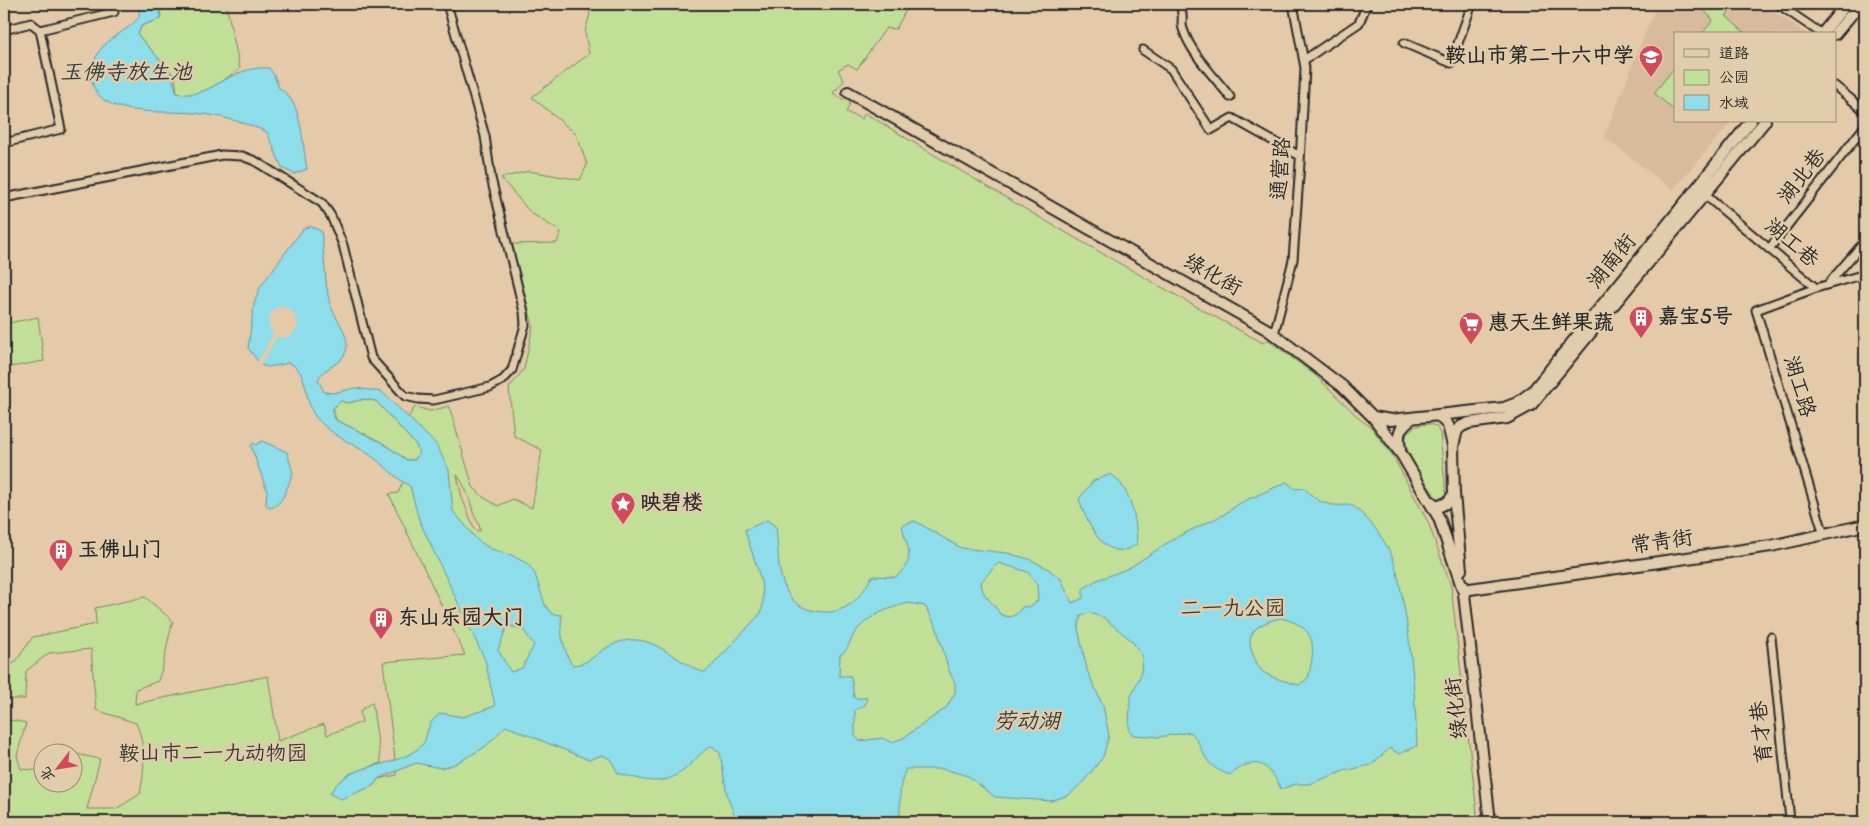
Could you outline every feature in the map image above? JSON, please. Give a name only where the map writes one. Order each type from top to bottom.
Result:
[{"type":"main road","points":[[1824,32],[1846,4]]},
{"type":"main road","points":[[1836,33],[1860,4]]},
{"type":"main road","name":"绿化街","points":[[848,92],[1274,334],[1342,386],[1373,417],[1402,455],[1429,500],[1446,536],[1463,590]]},
{"type":"main road","name":"湖南街","points":[[1373,417],[1391,420],[1412,419],[1504,408],[1517,403],[1532,391],[1750,122]]},
{"type":"main road","name":"湖南街","points":[[1453,446],[1457,430],[1462,426],[1469,423],[1507,418],[1531,406],[1763,122]]},
{"type":"main road","name":"绿化街","points":[[1438,415],[1448,426],[1453,446],[1454,494],[1463,590],[1490,822]]},
{"type":"main road","points":[[1402,455],[1398,441],[1399,432],[1403,425],[1412,419]]},
{"type":"main road","points":[[1429,500],[1438,507],[1448,502],[1454,494]]},
{"type":"main road","name":"常青街","points":[[1463,590],[1771,546],[1865,525]]},
{"type":"street","points":[[40,30],[114,12],[112,4]]},
{"type":"street","points":[[4,198],[222,155],[242,156],[255,161],[322,203],[331,216],[343,246],[371,358],[405,396],[434,400],[490,387],[503,380],[512,370],[525,325],[524,312],[491,178],[484,136],[447,4]]},
{"type":"street","points":[[1184,4],[1180,6],[1184,16],[1182,27],[1191,47],[1230,97]]},
{"type":"street","name":"通营路","points":[[1274,334],[1293,260],[1300,156],[1305,68],[1293,4]]},
{"type":"street","points":[[1304,60],[1359,23],[1367,4]]},
{"type":"street","points":[[1404,43],[1451,63],[1472,4]]},
{"type":"street","points":[[1778,4],[1819,32]]},
{"type":"street","points":[[4,30],[31,24],[40,30],[61,129],[4,143]]},
{"type":"street","points":[[1143,50],[1171,69],[1211,130],[1232,118],[1300,156]]},
{"type":"street","points":[[1836,87],[1865,110]]},
{"type":"street","name":"湖北巷","points":[[1769,249],[1865,126]]},
{"type":"street","name":"湖工巷","points":[[1704,195],[1816,288],[1865,274]]},
{"type":"street","points":[[1829,284],[1865,241]]},
{"type":"street","name":"湖工路","points":[[1816,288],[1756,310],[1824,535]]},
{"type":"street","name":"育才巷","points":[[1771,637],[1790,820],[1787,822]]},
{"type":"shaded area","name":"鞍山市第二十六中学","points":[[1657,4],[1763,4],[1803,32],[1674,32],[1674,122],[1731,122],[1673,190],[1604,137]]},
{"type":"green space","points":[[157,4],[226,4],[240,69],[210,88],[194,94],[177,93],[175,77],[138,35],[141,26],[162,18]]},
{"type":"green space","name":"二一九公园","points":[[587,4],[909,4],[896,29],[886,28],[857,69],[848,64],[838,70],[844,81],[833,93],[850,104],[846,112],[862,119],[865,113],[1013,202],[1162,288],[1263,343],[1268,340],[1315,375],[1362,421],[1370,426],[1393,456],[1428,522],[1451,586],[1478,822],[4,822],[4,728],[10,720],[26,723],[17,756],[21,769],[32,770],[32,794],[82,794],[82,755],[100,759],[87,809],[116,809],[140,794],[144,758],[142,740],[136,723],[96,710],[91,649],[49,653],[26,671],[25,699],[4,699],[4,671],[16,661],[33,637],[96,624],[95,608],[145,597],[173,621],[158,681],[136,689],[135,704],[268,676],[278,741],[324,724],[327,735],[362,722],[360,711],[372,702],[381,763],[349,774],[373,786],[378,779],[397,775],[383,662],[465,655],[389,494],[398,493],[403,482],[443,458],[408,418],[415,407],[430,411],[449,406],[473,487],[483,497],[498,506],[513,499],[532,508],[542,450],[514,436],[509,388],[524,369],[533,326],[512,244],[557,243],[561,232],[531,213],[501,178],[529,171],[580,180],[587,165],[577,135],[532,97],[589,54],[585,32],[590,14]],"holes":[[[457,475],[467,492],[479,526],[480,531],[475,530],[462,498]]]},
{"type":"green space","points":[[1705,4],[1735,4],[1726,16],[1744,32],[1704,32],[1713,20],[1702,8]]},
{"type":"green space","points":[[1674,68],[1674,110],[1654,93]]},
{"type":"green space","points":[[38,317],[44,361],[4,368],[4,324]]},
{"type":"green space","points":[[364,399],[376,401],[416,445],[419,452],[415,460],[407,460],[381,442],[336,420],[333,408],[341,401],[348,403]]},
{"type":"green space","points":[[1429,424],[1436,426],[1440,433],[1446,494],[1443,498],[1437,498],[1420,474],[1408,452],[1406,442],[1408,433],[1415,427]]},
{"type":"water","name":"玉佛寺放生池","points":[[131,4],[157,4],[162,18],[141,26],[138,35],[170,71],[177,93],[189,94],[200,92],[242,72],[269,68],[279,88],[287,94],[297,113],[307,169],[294,174],[282,168],[267,132],[249,125],[222,117],[203,114],[151,112],[120,107],[107,102],[97,94],[91,79],[93,63],[100,50],[110,40],[129,27],[140,16],[138,8],[131,6]]},
{"type":"water","name":"劳动湖","points":[[310,226],[321,231],[330,304],[342,327],[347,345],[341,360],[320,375],[318,380],[324,392],[333,393],[356,388],[382,392],[436,444],[449,470],[453,511],[477,540],[491,549],[511,555],[528,564],[535,574],[545,605],[552,614],[562,615],[563,641],[572,665],[583,663],[608,647],[622,641],[635,640],[658,646],[690,666],[702,672],[707,671],[761,613],[763,593],[761,582],[745,530],[767,520],[776,527],[780,570],[785,587],[793,600],[808,609],[822,612],[840,610],[855,600],[872,576],[896,577],[903,570],[909,558],[908,546],[902,525],[915,521],[961,548],[1007,553],[1029,559],[1047,568],[1061,579],[1072,603],[1083,598],[1083,589],[1095,581],[1129,568],[1175,538],[1223,515],[1240,503],[1287,482],[1295,489],[1304,488],[1315,498],[1325,503],[1331,505],[1352,505],[1374,527],[1390,552],[1395,564],[1409,637],[1417,746],[1399,754],[1390,748],[1371,765],[1344,771],[1309,784],[1296,784],[1281,789],[1266,767],[1260,764],[1247,765],[1230,775],[1220,771],[1209,763],[1191,732],[1159,737],[1133,735],[1129,731],[1130,699],[1141,674],[1142,656],[1132,641],[1104,618],[1090,613],[1081,615],[1078,628],[1087,670],[1103,706],[1109,735],[1103,757],[1084,781],[1069,795],[1051,801],[995,797],[968,776],[944,769],[906,769],[901,788],[899,822],[737,822],[727,795],[720,753],[712,746],[682,772],[665,780],[656,781],[639,779],[618,773],[610,759],[602,755],[589,760],[506,726],[485,747],[455,764],[441,768],[416,763],[378,779],[373,786],[341,799],[330,794],[337,784],[346,777],[367,768],[403,757],[418,749],[425,740],[431,723],[441,713],[463,717],[495,706],[485,660],[419,520],[410,486],[374,458],[329,430],[315,416],[311,409],[303,379],[296,367],[289,363],[269,367],[261,365],[248,348],[254,304],[260,287],[303,229]],"holes":[[[364,399],[376,401],[416,445],[419,452],[415,460],[407,460],[381,442],[336,420],[332,414],[333,408],[341,401],[348,403]],[[999,563],[1028,572],[1037,585],[1038,600],[1031,606],[1022,607],[1012,616],[1000,614],[983,592],[981,582]],[[909,603],[925,606],[936,626],[949,671],[955,683],[955,693],[946,708],[903,738],[892,742],[882,738],[860,741],[855,736],[855,710],[865,705],[867,698],[854,698],[851,676],[839,676],[840,655],[847,649],[853,636],[864,623],[893,607]],[[1281,618],[1293,622],[1302,627],[1311,639],[1311,667],[1308,678],[1299,685],[1270,676],[1262,671],[1258,665],[1251,648],[1251,635],[1266,623]],[[507,626],[522,628],[534,645],[522,668],[511,672],[498,650]]]},
{"type":"water","points":[[262,441],[287,452],[293,473],[287,489],[278,504],[269,508],[266,504],[267,491],[251,446],[253,443],[256,445]]},
{"type":"water","points":[[1111,474],[1124,487],[1132,505],[1136,525],[1137,544],[1126,550],[1116,550],[1107,546],[1099,539],[1087,519],[1079,499],[1093,481]]},
{"type":"pier","points":[[284,306],[295,314],[298,328],[289,338],[277,337],[261,365],[257,363],[273,335],[269,326],[269,316],[277,307]]},
{"type":"place","name":"鞍山市第二十六中学","points":[[1651,78]]},
{"type":"place","name":"嘉宝5号","points":[[1641,339]]},
{"type":"place","name":"惠天生鲜果蔬","points":[[1471,345]]},
{"type":"place","name":"映碧楼","points":[[623,525]]},
{"type":"place","name":"玉佛山门","points":[[61,572]]},
{"type":"place","name":"东山乐园大门","points":[[381,640]]},
{"type":"park label","name":"鞍山市二一九动物园","points":[[213,755]]}]
